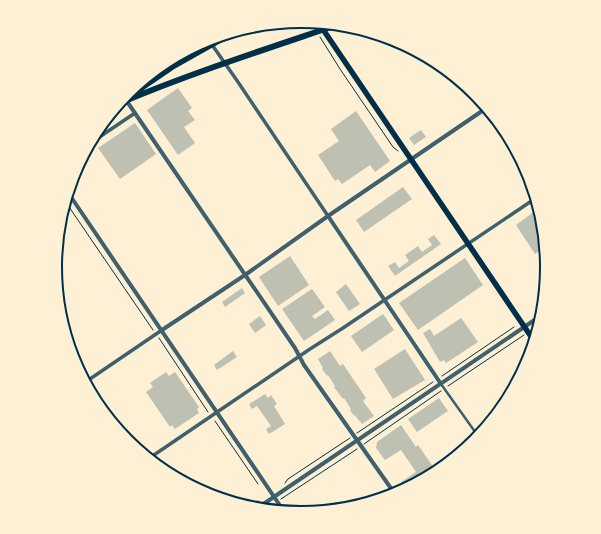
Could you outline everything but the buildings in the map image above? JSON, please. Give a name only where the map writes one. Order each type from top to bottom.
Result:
[{"type":"highway","points":[[137,93],[323,29]]},
{"type":"highway","points":[[137,93],[172,66],[210,46]]},
{"type":"main road","points":[[323,29],[530,335]]},
{"type":"street","points":[[212,45],[441,384],[474,431]]},
{"type":"street","points":[[128,102],[294,346],[304,365],[391,488]]},
{"type":"street","points":[[90,379],[245,275],[328,216],[482,111]]},
{"type":"street","points":[[101,136],[135,113]]},
{"type":"street","points":[[72,198],[280,505]]},
{"type":"street","points":[[153,456],[530,202]]},
{"type":"street","points":[[265,503],[533,321]]},
{"type":"path","points":[[313,29],[393,147],[399,151]]},
{"type":"path","points":[[69,207],[260,485]]},
{"type":"path","points":[[284,485],[288,479],[353,436]]},
{"type":"path","points":[[285,497],[361,446]]}]
